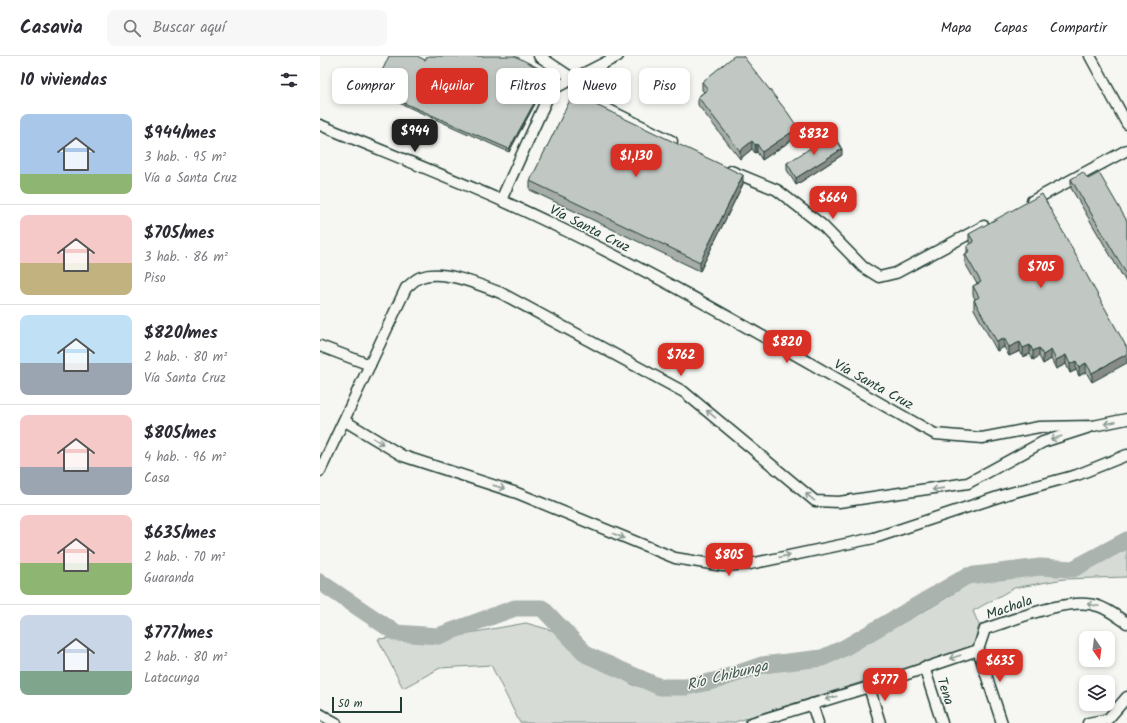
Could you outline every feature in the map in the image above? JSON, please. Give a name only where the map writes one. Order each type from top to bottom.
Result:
[{"type":"street","points":[[539,56],[568,75]]},
{"type":"street","points":[[593,68],[618,56]]},
{"type":"street","points":[[1090,56],[1127,124]]},
{"type":"street","points":[[501,200],[551,90],[568,80]]},
{"type":"street","points":[[603,106],[681,146]]},
{"type":"street","name":"Vía Santa Cruz","points":[[320,125],[501,200],[556,226],[679,290],[935,434],[982,438],[1038,427],[1093,426],[1127,419]]},
{"type":"street","points":[[1021,206],[1127,150]]},
{"type":"street","points":[[724,168],[777,190],[822,225],[863,267],[879,277],[896,273],[993,221]]},
{"type":"street","points":[[320,471],[406,288],[420,277],[439,275],[472,282],[521,303],[684,392],[815,501],[828,503],[968,483],[1043,442],[1093,426]]},
{"type":"street","points":[[320,346],[370,365]]},
{"type":"street","points":[[345,420],[403,456],[517,493],[675,558],[723,566],[750,564],[874,538],[1007,494],[1076,475],[1127,455]]},
{"type":"street","name":"Machala","points":[[978,650],[985,629],[1063,604],[1087,603],[1099,606],[1127,623]]},
{"type":"street","points":[[752,723],[869,687],[924,667],[978,650],[1002,723]]},
{"type":"street","name":"Tena","points":[[924,667],[942,723]]},
{"type":"street","points":[[869,687],[880,723]]},
{"type":"street","points":[[1088,723],[1108,719],[1127,697]]},
{"type":"street","points":[[812,704],[818,723]]},
{"type":"street","points":[[320,714],[336,723]]},
{"type":"shaded area","points":[[1127,549],[1127,577],[1064,579],[1014,588],[973,611],[979,625],[973,647],[732,723],[520,723],[491,665],[440,668],[403,688],[378,639],[399,637],[424,641],[526,623],[558,632],[598,664],[633,685],[667,693],[710,690],[753,675],[811,664],[852,651],[935,605],[978,578],[1093,565]]},
{"type":"building","points":[[389,56],[417,56],[425,60],[428,56],[515,56],[538,68],[496,68],[496,104],[534,104],[509,149],[406,104],[408,104],[408,68],[383,68]]},
{"type":"building","points":[[734,56],[743,56],[798,128],[762,152],[757,144],[755,145],[752,141],[740,151],[698,97],[708,89],[702,82]]},
{"type":"building","points":[[568,104],[594,104],[743,175],[700,262],[530,181]]},
{"type":"building","points":[[833,134],[842,149],[796,178],[787,163]]},
{"type":"building","points":[[1083,172],[1088,179],[1099,173],[1127,221],[1126,273],[1071,179]]},
{"type":"building","points":[[1042,194],[1127,348],[1127,354],[1092,373],[1086,363],[1079,367],[1076,361],[1070,364],[1066,355],[1056,360],[1051,350],[1043,355],[1039,348],[1033,351],[1030,345],[1023,348],[1020,342],[1009,347],[1004,338],[997,342],[974,300],[979,297],[973,286],[981,282],[965,254],[970,251],[967,246],[974,242],[969,234]]},
{"type":"waterway","name":"Río Chibunga","points":[[320,582],[396,633],[438,636],[515,608],[542,608],[587,655],[660,687],[686,687],[718,680],[762,665],[822,658],[844,648],[967,576],[1040,567],[1073,569],[1127,540]]}]
